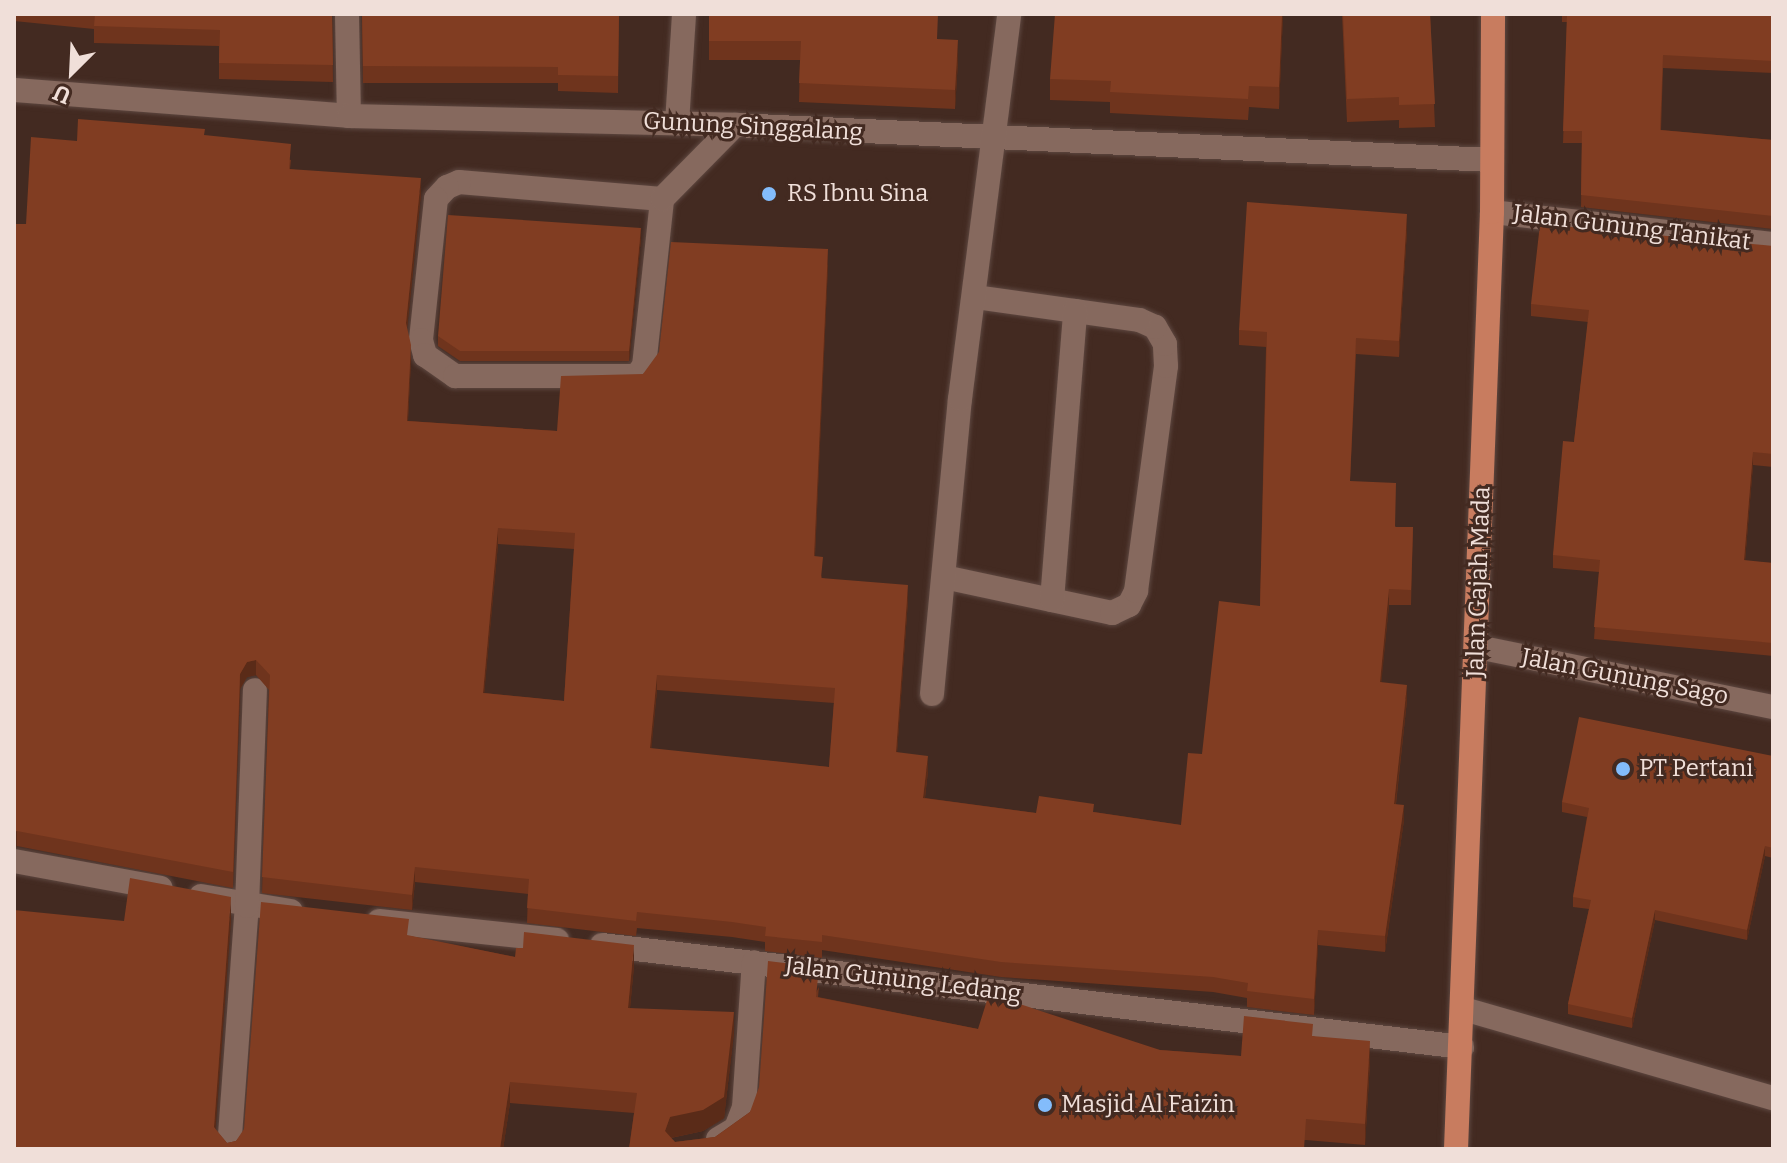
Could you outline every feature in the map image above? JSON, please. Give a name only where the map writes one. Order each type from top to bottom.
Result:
[{"type":"main road","name":"Jalan Gajah Mada","points":[[1456,1149],[1464,1009],[1492,212],[1493,14]]},
{"type":"street","points":[[347,14],[349,116]]},
{"type":"street","points":[[677,123],[684,14]]},
{"type":"street","points":[[932,694],[1009,14]]},
{"type":"street","name":"Gunung Singgalang","points":[[14,90],[349,116],[735,125],[997,140],[1492,160]]},
{"type":"street","points":[[662,199],[459,182],[447,187],[436,199],[421,340],[425,355],[455,376],[636,376],[644,366],[662,199],[735,125]]},
{"type":"street","name":"Jalan Gunung Tanikat","points":[[1492,212],[1773,244]]},
{"type":"street","points":[[944,577],[1112,613],[1129,605],[1136,591],[1166,366],[1165,344],[1155,327],[1075,311],[976,297]]},
{"type":"street","points":[[1052,600],[1075,311]]},
{"type":"street","name":"Jalan Gunung Sago","points":[[1477,647],[1773,707]]},
{"type":"street","points":[[229,1149],[247,906],[255,690]]},
{"type":"street","points":[[14,861],[247,906],[310,913]]},
{"type":"street","name":"Jalan Gunung Ledang","points":[[358,918],[1462,1047]]},
{"type":"street","points":[[694,1147],[736,1128],[744,1107],[754,962]]},
{"type":"street","points":[[1464,1009],[1773,1098]]},
{"type":"building","points":[[95,14],[332,14],[333,65],[219,63],[220,30],[94,26]]},
{"type":"building","points":[[362,14],[619,14],[618,76],[558,75],[558,67],[363,66]]},
{"type":"building","points":[[709,14],[938,14],[937,39],[958,40],[955,90],[799,83],[801,41],[709,41]]},
{"type":"building","points":[[1055,14],[1282,14],[1279,87],[1249,86],[1248,99],[1110,92],[1111,81],[1050,79]]},
{"type":"building","points":[[1343,14],[1430,14],[1435,104],[1399,105],[1399,97],[1347,99]]},
{"type":"building","points":[[1567,14],[1773,14],[1773,61],[1663,55],[1660,130],[1773,140],[1773,216],[1581,195],[1582,131],[1563,131]]},
{"type":"building","points":[[78,119],[205,129],[204,135],[291,144],[289,169],[421,178],[406,323],[411,345],[407,421],[557,431],[561,376],[643,374],[659,352],[671,242],[828,249],[814,556],[823,557],[821,578],[908,585],[896,752],[928,756],[923,798],[1036,813],[1039,796],[1094,804],[1093,812],[1181,825],[1188,753],[1202,754],[1219,601],[1260,606],[1267,332],[1239,330],[1247,202],[1407,214],[1399,341],[1356,338],[1350,481],[1396,483],[1395,527],[1413,527],[1411,590],[1389,589],[1380,682],[1407,685],[1394,804],[1404,805],[1385,936],[1318,930],[1314,999],[1247,991],[1248,983],[1213,977],[1001,962],[822,935],[822,942],[765,936],[766,927],[637,912],[636,921],[527,908],[529,879],[415,867],[412,895],[262,877],[270,675],[256,660],[247,662],[240,674],[233,872],[14,832],[14,224],[26,224],[31,137],[77,141]],"holes":[[[498,528],[575,533],[564,701],[483,693]],[[657,675],[835,688],[829,767],[650,748]]]},
{"type":"building","points":[[448,215],[641,228],[629,351],[460,351],[438,336]]},
{"type":"building","points":[[1540,224],[1773,246],[1773,454],[1753,452],[1744,560],[1773,563],[1773,643],[1594,627],[1600,560],[1553,555],[1563,441],[1574,442],[1589,310],[1531,304]]},
{"type":"building","points":[[1579,717],[1773,756],[1773,848],[1765,846],[1747,930],[1655,910],[1632,1018],[1568,1004],[1591,900],[1573,897],[1589,808],[1562,802]]},
{"type":"building","points":[[130,878],[231,897],[214,1127],[227,1143],[236,1141],[244,1129],[261,902],[409,919],[407,935],[515,957],[516,948],[523,948],[524,932],[634,945],[628,1008],[734,1012],[724,1097],[703,1110],[670,1117],[665,1131],[675,1142],[715,1137],[750,1112],[759,1087],[768,961],[819,967],[816,997],[978,1029],[989,994],[1160,1050],[1241,1056],[1244,1016],[1313,1024],[1312,1036],[1370,1041],[1365,1124],[1306,1119],[1304,1149],[629,1149],[637,1093],[510,1082],[500,1149],[14,1149],[14,910],[124,921]]},
{"type":"place","name":"RS Ibnu Sina","points":[[769,194]]},
{"type":"place","name":"PT Pertani","points":[[1623,769]]},
{"type":"place","name":"Masjid Al Faizin","points":[[1045,1105]]}]
